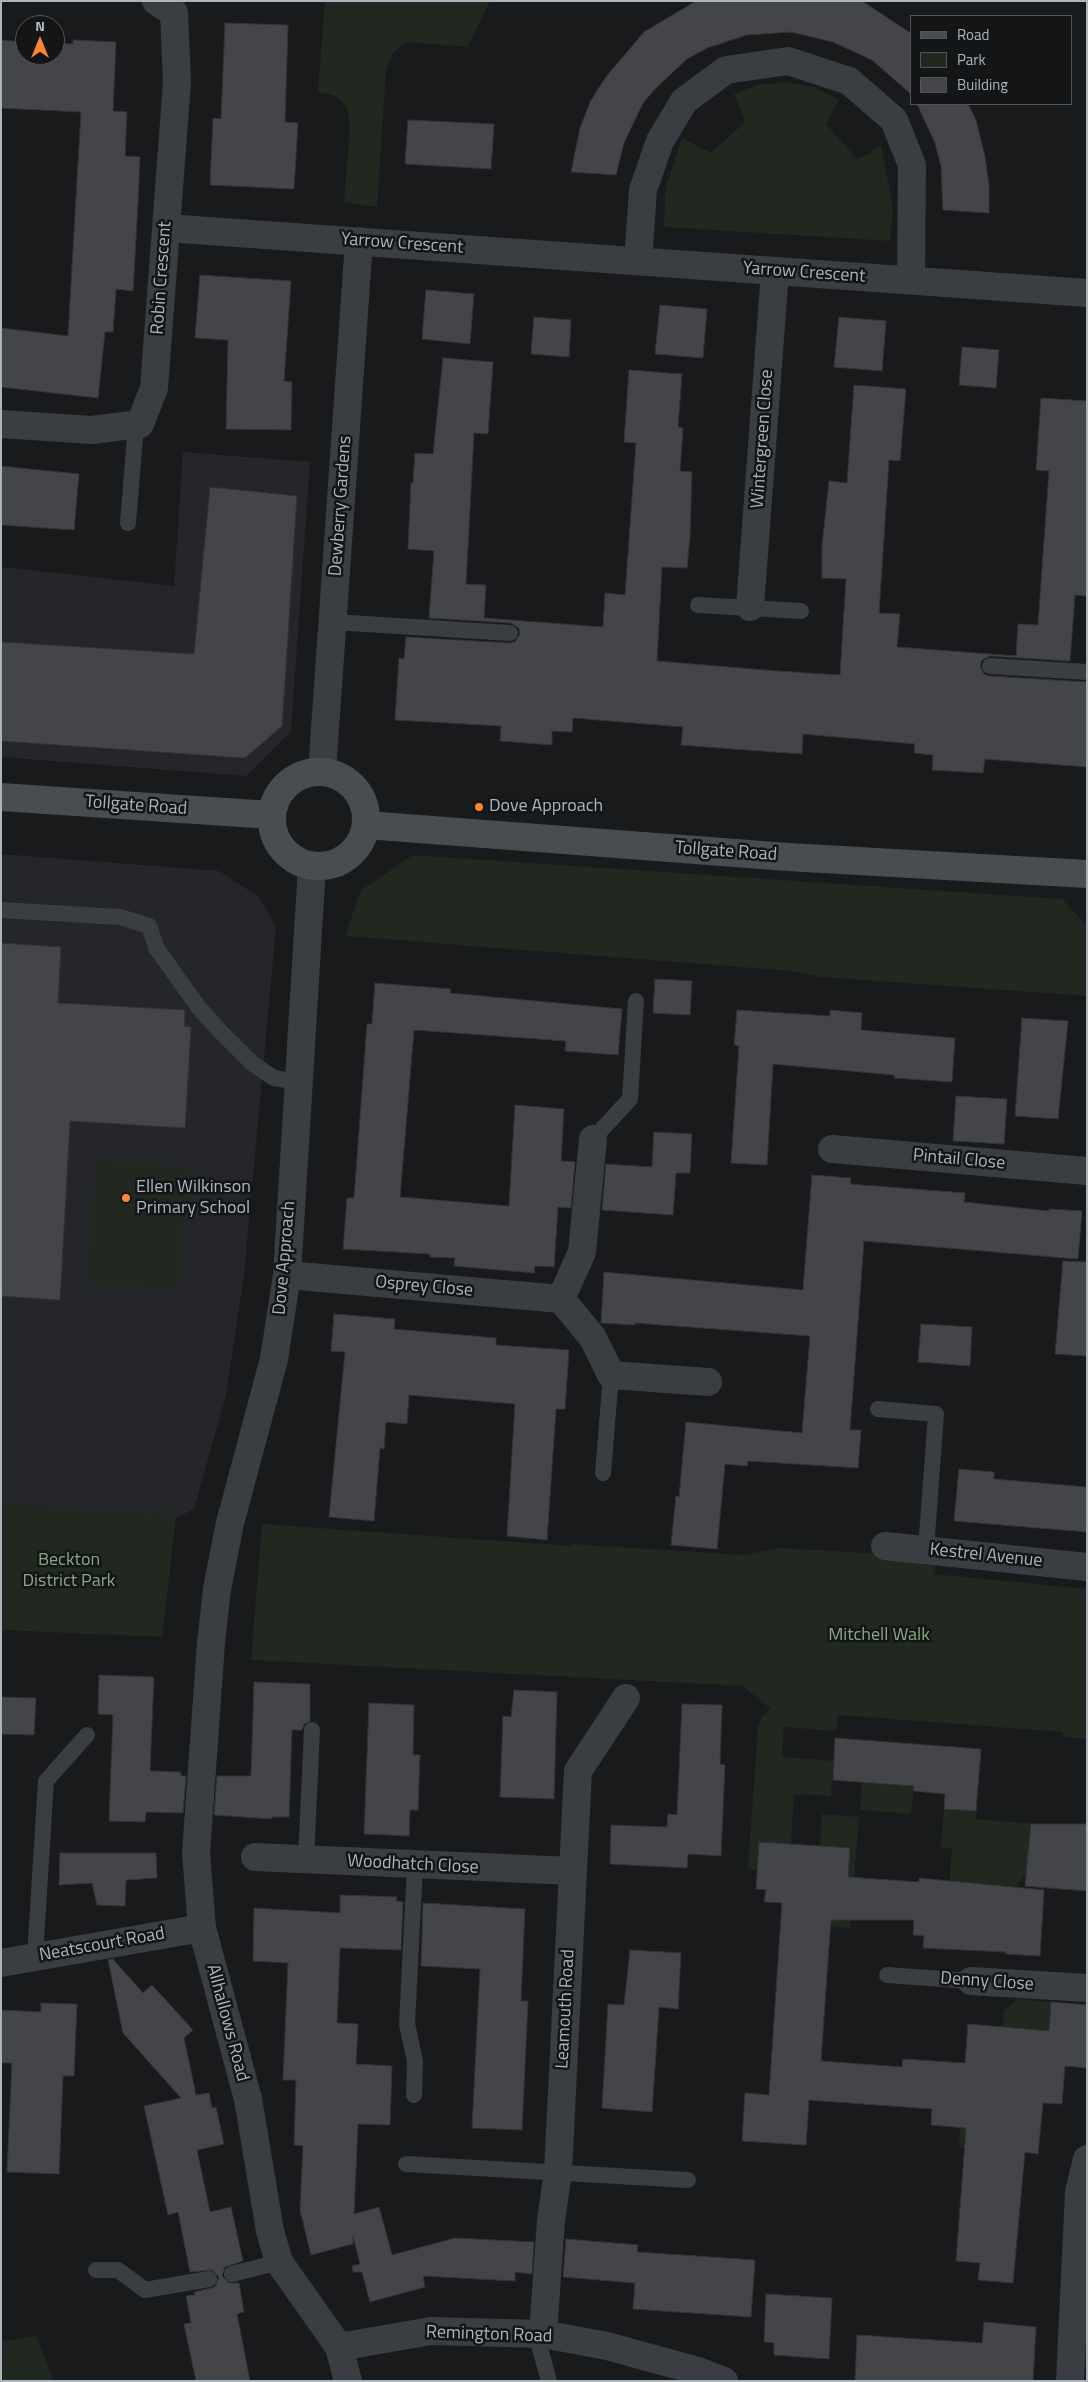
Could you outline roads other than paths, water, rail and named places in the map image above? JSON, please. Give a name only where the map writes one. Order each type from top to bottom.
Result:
[{"type":"street","name":"Robin Crescent","points":[[136,424],[140,424],[154,388],[176,82],[174,13],[156,1]]},
{"type":"street","points":[[638,261],[643,190],[660,141],[684,101],[726,70],[788,61],[849,81],[894,120],[912,165],[910,280]]},
{"type":"street","name":"Yarrow Crescent","points":[[166,228],[1087,294]]},
{"type":"street","name":"Dewberry Gardens","points":[[322,772],[359,241]]},
{"type":"street","name":"Wintergreen Close","points":[[750,608],[775,271]]},
{"type":"street","points":[[1,424],[91,430],[136,424]]},
{"type":"street","points":[[322,772],[346,780],[363,800],[366,825],[356,848],[350,853],[336,863],[312,866],[290,856],[275,838],[271,815],[280,792],[298,776],[322,772]]},
{"type":"street","name":"Tollgate Road","points":[[1,797],[271,815]]},
{"type":"street","name":"Tollgate Road","points":[[366,825],[788,857],[1087,874]]},
{"type":"street","name":"Dove Approach","points":[[211,1643],[217,1589],[230,1523],[274,1359],[287,1275],[312,866]]},
{"type":"street","points":[[594,1139],[582,1252],[561,1299],[593,1338],[611,1375],[708,1382]]},
{"type":"street","name":"Pintail Close","points":[[832,1149],[1087,1171]]},
{"type":"street","name":"Osprey Close","points":[[287,1275],[561,1299]]},
{"type":"street","name":"Kestrel Avenue","points":[[885,1546],[1087,1567]]},
{"type":"street","name":"Allhallows Road","points":[[211,1643],[196,1853],[202,1928],[248,2099],[270,2231],[279,2262],[339,2347],[348,2381]]},
{"type":"street","name":"Leamouth Road","points":[[540,2334],[551,2220],[558,2172],[578,1771],[626,1698]]},
{"type":"street","name":"Woodhatch Close","points":[[255,1857],[572,1872]]},
{"type":"street","name":"Neatscourt Road","points":[[1,1963],[202,1928]]},
{"type":"street","name":"Denny Close","points":[[972,1981],[1087,1988]]},
{"type":"street","points":[[1070,2381],[1080,2178],[1087,2159]]},
{"type":"street","name":"Remington Road","points":[[339,2347],[431,2331],[540,2334],[607,2346],[698,2371],[724,2381]]},
{"type":"lane","points":[[128,523],[136,424]]},
{"type":"lane","points":[[698,605],[801,611]]},
{"type":"lane","points":[[333,622],[510,633]]},
{"type":"lane","points":[[990,666],[1087,672]]},
{"type":"lane","points":[[1,910],[120,917],[149,926],[157,949],[199,1008],[220,1031],[253,1064],[274,1078],[298,1082]]},
{"type":"lane","points":[[594,1139],[630,1099],[636,1001]]},
{"type":"lane","points":[[603,1473],[611,1375]]},
{"type":"lane","points":[[878,1409],[936,1414],[926,1549]]},
{"type":"lane","points":[[306,1859],[312,1730]]},
{"type":"lane","points":[[35,1957],[46,1780],[87,1735]]},
{"type":"lane","points":[[414,2095],[415,2061],[407,2024],[415,1865]]},
{"type":"lane","name":"Denny Close","points":[[887,1975],[972,1981]]},
{"type":"lane","points":[[406,2164],[688,2180]]},
{"type":"lane","points":[[232,2274],[279,2262]]},
{"type":"lane","points":[[96,2270],[118,2270],[145,2290],[209,2279]]},
{"type":"lane","points":[[540,2334],[549,2381]]},
{"type":"place","name":"Dove Approach","points":[[479,807]]},
{"type":"place","name":"Ellen Wilkinson Primary School","points":[[126,1198]]},
{"type":"park label","name":"Beckton District Park","points":[[69,1571]]},
{"type":"park label","name":"Mitchell Walk","points":[[879,1636]]}]
